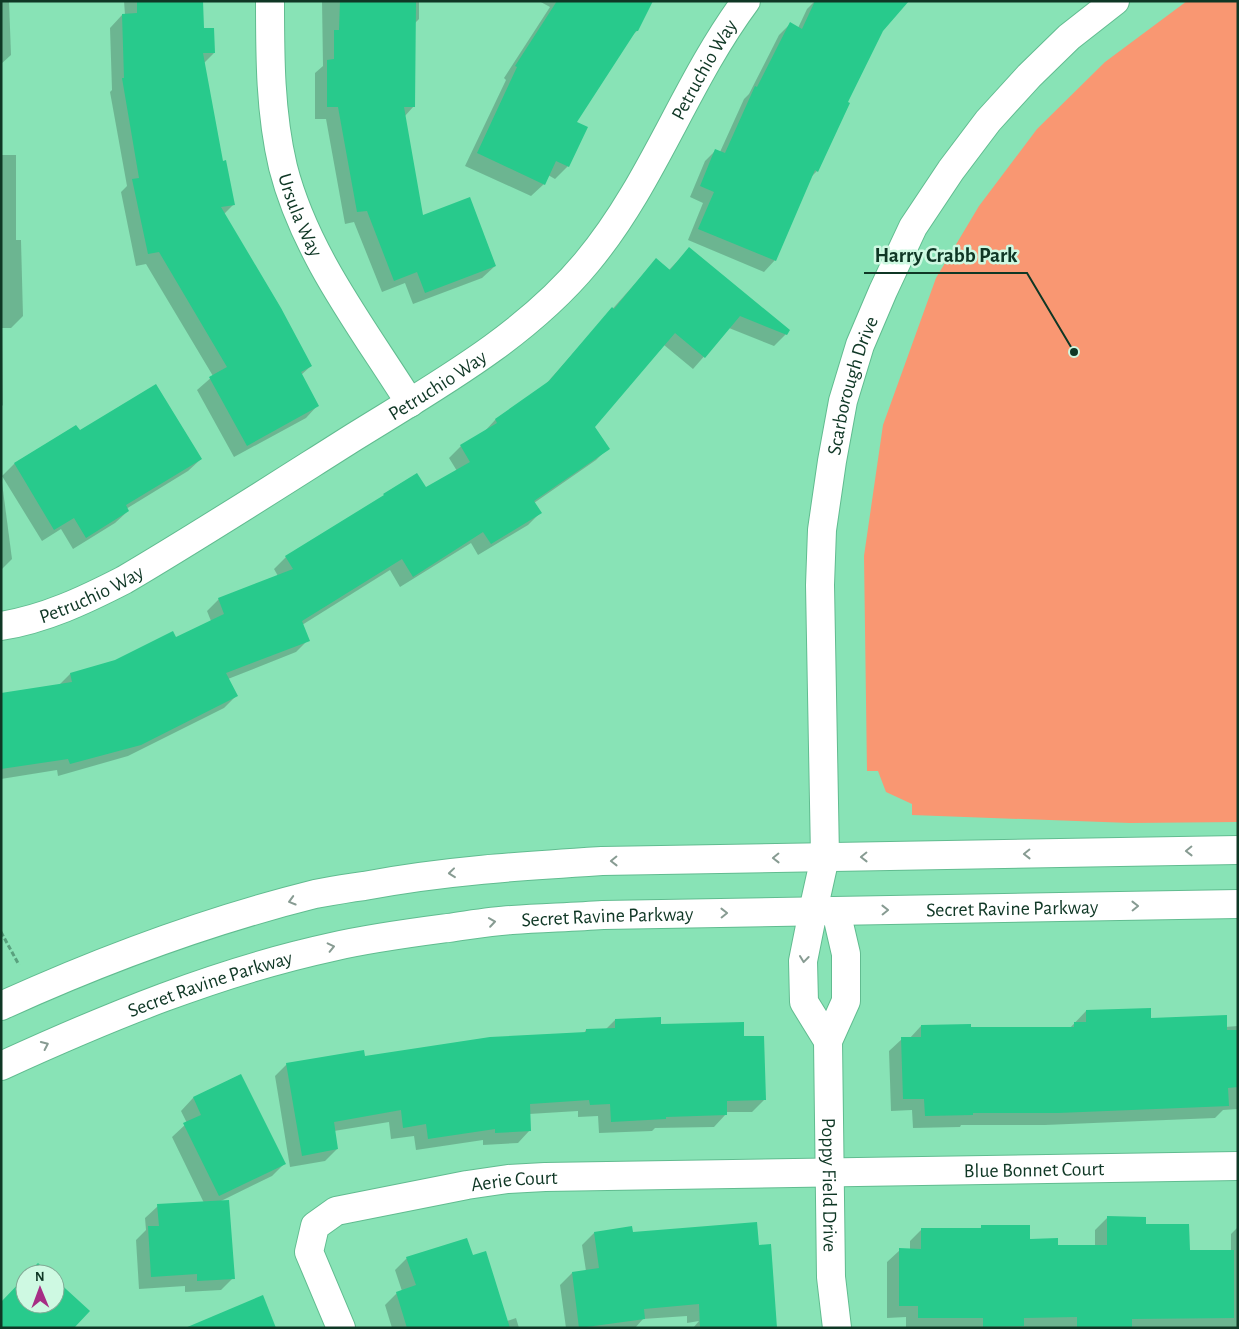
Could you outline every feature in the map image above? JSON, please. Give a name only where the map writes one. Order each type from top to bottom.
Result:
[{"type":"street","name":"Ursula Way","points":[[270,1],[270,84],[283,168],[294,201],[313,245],[334,284],[410,402]]},
{"type":"street","name":"Petruchio Way","points":[[1,626],[45,615],[86,600],[124,580],[481,357],[519,328],[556,296],[586,263],[610,232],[642,182],[703,67],[746,1]]},
{"type":"street","name":"Scarborough Drive","points":[[825,911],[820,585],[822,530],[843,401],[860,345],[913,226],[951,170],[988,121],[1029,76],[1069,36],[1115,1]]},
{"type":"street","points":[[1,1006],[104,961],[176,936],[316,894],[406,878],[504,867],[602,861],[1238,850]]},
{"type":"street","name":"Secret Ravine Parkway","points":[[1,1066],[65,1036],[126,1011],[196,985],[266,964],[332,947],[419,932],[510,920],[603,915],[1238,904]]},
{"type":"street","points":[[825,911],[803,961],[804,1002],[828,1041]]},
{"type":"street","name":"Poppy Field Drive","points":[[825,911],[846,954],[846,1002],[828,1041],[831,1277],[837,1328]]},
{"type":"street","name":"Blue Bonnet Court","points":[[830,1172],[1238,1166]]},
{"type":"street","name":"Aerie Court","points":[[341,1328],[308,1252],[315,1226],[336,1211],[395,1200],[428,1191],[508,1179],[830,1172]]},
{"type":"path","points":[[1,932],[33,991]]},
{"type":"shaded area","points":[[1187,1],[1238,1],[1238,822],[1130,823],[912,815],[912,804],[886,792],[878,771],[867,771],[864,556],[883,425],[936,278],[979,206],[1037,129],[1105,62]]},
{"type":"building","points":[[137,1],[203,1],[204,28],[214,28],[215,53],[203,53],[223,161],[226,160],[235,205],[221,207],[281,308],[312,366],[301,372],[319,406],[247,446],[209,377],[227,367],[159,252],[148,254],[132,179],[139,178],[122,78],[124,78],[122,14],[137,13]]},
{"type":"building","points":[[340,1],[416,1],[415,107],[404,107],[423,215],[470,197],[496,266],[425,293],[417,272],[394,281],[367,211],[357,212],[338,107],[327,107],[327,60],[334,59],[334,30],[339,30]]},
{"type":"building","points":[[557,1],[653,1],[638,31],[636,31],[577,122],[588,127],[569,167],[556,161],[545,185],[477,153],[517,67],[515,66]]},
{"type":"building","points":[[815,1],[909,1],[883,31],[848,102],[850,103],[818,172],[815,170],[776,261],[698,229],[714,192],[700,186],[715,149],[725,153],[755,86],[757,87],[790,22],[802,29]]},
{"type":"building","points":[[689,247],[790,330],[787,335],[740,316],[705,358],[675,333],[595,427],[610,449],[534,501],[542,513],[491,544],[483,532],[413,577],[402,559],[302,621],[310,641],[226,673],[238,696],[141,745],[70,764],[68,759],[1,769],[1,693],[72,682],[70,673],[115,660],[173,631],[176,637],[224,614],[218,598],[293,569],[285,556],[383,494],[417,473],[426,487],[470,462],[460,445],[497,423],[495,419],[549,381],[612,307],[614,309],[656,258],[670,270]]},
{"type":"building","points":[[156,384],[202,459],[126,505],[129,511],[86,538],[74,518],[54,530],[14,463],[76,425],[80,430]]},
{"type":"building","points":[[1151,1008],[1151,1018],[1227,1015],[1227,1030],[1238,1030],[1238,1087],[1228,1088],[1229,1106],[925,1116],[924,1099],[903,1099],[901,1037],[921,1037],[921,1025],[971,1024],[971,1027],[1074,1027],[1074,1022],[1086,1022],[1086,1010]]},
{"type":"building","points":[[661,1017],[661,1024],[744,1022],[744,1036],[764,1036],[766,1100],[727,1101],[727,1115],[666,1117],[666,1119],[611,1122],[610,1104],[590,1105],[589,1100],[530,1104],[531,1131],[495,1133],[495,1129],[428,1139],[426,1124],[403,1128],[401,1110],[334,1122],[338,1149],[302,1156],[286,1063],[364,1050],[365,1056],[490,1037],[586,1032],[586,1029],[615,1028],[615,1019]]},
{"type":"building","points":[[241,1074],[286,1164],[219,1196],[183,1123],[201,1115],[193,1097]]},
{"type":"building","points":[[229,1200],[235,1279],[197,1281],[197,1274],[151,1277],[148,1226],[159,1226],[157,1204]]},
{"type":"building","points":[[1107,1216],[1146,1217],[1146,1224],[1189,1224],[1190,1250],[1234,1250],[1234,1318],[1132,1319],[1132,1328],[1077,1328],[1077,1317],[1024,1318],[1024,1326],[983,1327],[983,1318],[918,1318],[918,1306],[899,1306],[899,1248],[921,1249],[921,1228],[981,1228],[981,1225],[1030,1225],[1030,1239],[1058,1238],[1058,1245],[1107,1245]]},
{"type":"building","points":[[757,1222],[759,1245],[771,1244],[777,1328],[700,1328],[699,1304],[644,1309],[645,1319],[579,1328],[572,1272],[599,1268],[594,1232],[632,1226],[633,1232]]},
{"type":"building","points":[[467,1238],[473,1255],[486,1251],[510,1328],[407,1328],[396,1292],[416,1285],[406,1257]]},
{"type":"building","points":[[15,1287],[15,1314],[65,1314],[65,1288],[90,1311],[74,1328],[1,1328],[1,1302]]},
{"type":"building","points":[[263,1295],[276,1328],[185,1328]]},
{"type":"place","name":"Harry Crabb Park","points":[[1074,352]]}]
